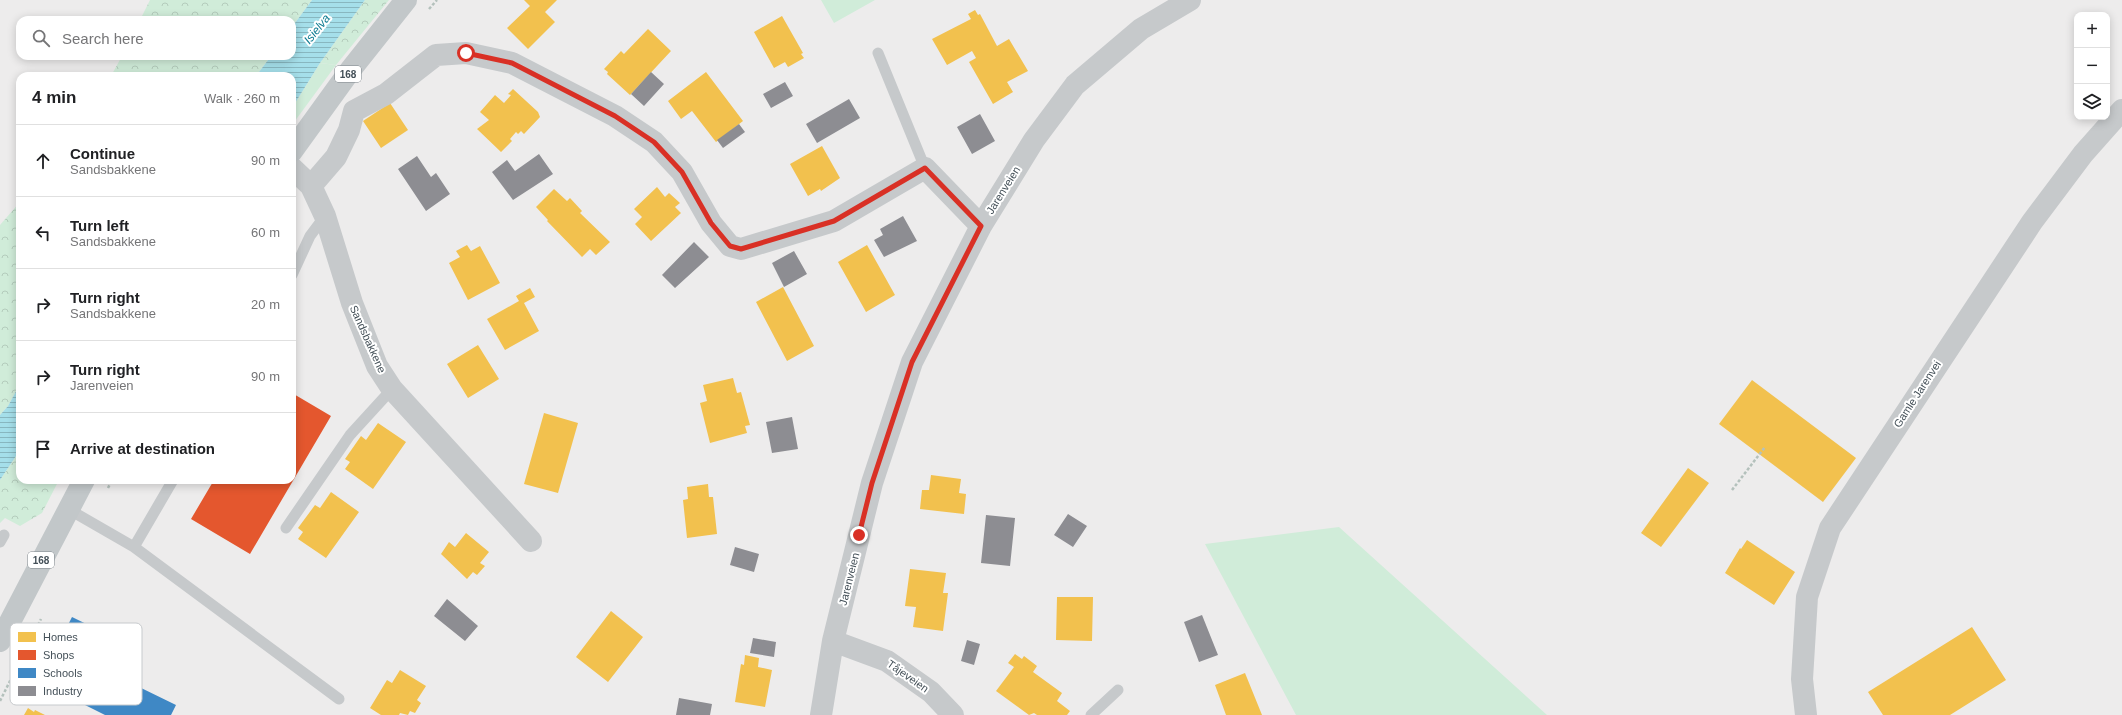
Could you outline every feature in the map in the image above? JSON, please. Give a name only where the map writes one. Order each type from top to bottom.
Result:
[{"type":"main road","name":"168","points":[[296,145],[352,68],[406,0]]},
{"type":"main road","name":"168","points":[[0,641],[82,484]]},
{"type":"street","name":"Jarenveien","points":[[821,715],[833,641],[872,483],[912,362],[981,226],[1034,140],[1075,85],[1141,29],[1190,0]]},
{"type":"street","points":[[311,186],[336,157],[349,130],[354,111],[386,94],[436,55],[466,53],[512,63],[615,116],[654,142],[682,172],[711,223],[730,246],[741,249],[834,221],[925,168],[981,226]]},
{"type":"street","name":"Gamle Jarenvei","points":[[1806,715],[1802,679],[1807,597],[1830,528],[2032,222],[2083,154],[2122,110]]},
{"type":"street","name":"Sandsbakkene","points":[[296,172],[311,186],[325,216],[352,303],[377,366],[392,389],[530,541]]},
{"type":"street","name":"Tåjeveien","points":[[833,641],[887,661],[931,692],[953,715]]},
{"type":"lane","points":[[878,54],[925,168]]},
{"type":"lane","points":[[296,266],[310,236],[325,216]]},
{"type":"lane","points":[[286,528],[350,435],[392,389]]},
{"type":"lane","points":[[134,547],[171,484]]},
{"type":"lane","points":[[68,509],[134,547],[339,699]]},
{"type":"lane","points":[[1091,715],[1118,690]]},
{"type":"path","points":[[1732,490],[1766,446]]},
{"type":"green space","points":[[150,0],[312,0],[296,22],[296,16],[142,16]]},
{"type":"green space","points":[[365,0],[389,0],[336,65],[320,63]]},
{"type":"green space","points":[[821,0],[875,0],[834,23]]},
{"type":"green space","points":[[120,60],[268,60],[259,72],[113,72]]},
{"type":"green space","points":[[320,63],[336,65],[296,120],[296,102]]},
{"type":"green space","points":[[16,207],[16,391],[8,406],[0,415],[0,225]]},
{"type":"green space","points":[[16,456],[16,484],[57,484],[42,513],[20,526],[5,518],[0,523],[0,480]]},
{"type":"green space","points":[[1339,527],[1547,715],[1296,715],[1205,544]]},
{"type":"water","name":"Isielva","points":[[312,0],[365,0],[320,63],[296,102],[296,72],[259,72],[268,60],[296,60],[296,22]]},
{"type":"water","points":[[16,391],[16,456],[0,480],[0,415],[8,406]]},
{"type":"building: Homes","points":[[524,0],[557,0],[545,12],[555,22],[528,49],[507,28],[530,6]]},
{"type":"building: Homes","points":[[975,10],[978,15],[980,14],[997,46],[1009,39],[1028,71],[1007,82],[1013,92],[993,104],[969,62],[976,58],[972,51],[947,65],[932,39],[971,19],[968,14]]},
{"type":"building: Homes","points":[[782,16],[803,53],[801,54],[804,58],[788,67],[785,62],[774,68],[754,32]]},
{"type":"building: Homes","points":[[648,29],[671,51],[630,95],[607,74],[608,72],[604,69],[621,51],[624,54]]},
{"type":"building: Homes","points":[[706,72],[743,121],[716,142],[692,111],[681,119],[668,101]]},
{"type":"building: Homes","points":[[513,89],[538,112],[540,117],[524,134],[521,131],[518,134],[516,132],[510,139],[512,141],[501,152],[477,129],[489,120],[480,112],[495,95],[504,103],[511,95],[508,94]]},
{"type":"building: Homes","points":[[390,103],[408,130],[381,148],[363,121]]},
{"type":"building: Homes","points":[[822,146],[840,178],[821,191],[820,189],[808,196],[790,164]]},
{"type":"building: Homes","points":[[657,187],[665,197],[669,193],[680,203],[675,207],[681,213],[651,241],[635,224],[642,217],[634,209]]},
{"type":"building: Homes","points":[[554,189],[567,201],[570,198],[582,211],[580,213],[610,242],[596,255],[590,249],[582,257],[547,221],[548,220],[536,207]]},
{"type":"building: Homes","points":[[467,245],[471,251],[480,246],[500,283],[468,300],[449,263],[460,257],[456,251]]},
{"type":"building: Homes","points":[[867,245],[895,295],[866,312],[838,262]]},
{"type":"building: Homes","points":[[783,287],[814,346],[787,361],[756,302]]},
{"type":"building: Homes","points":[[530,288],[535,297],[524,303],[539,331],[505,350],[487,319],[519,301],[516,296]]},
{"type":"building: Homes","points":[[478,345],[499,379],[468,398],[447,364]]},
{"type":"building: Homes","points":[[733,378],[737,393],[741,392],[750,425],[745,426],[747,433],[710,443],[700,403],[707,401],[703,385]]},
{"type":"building: Homes","points":[[1752,380],[1856,458],[1823,502],[1719,424]]},
{"type":"building: Homes","points":[[544,413],[578,423],[558,493],[524,484]]},
{"type":"building: Homes","points":[[378,423],[406,442],[373,489],[345,469],[350,462],[345,459],[361,436],[366,440]]},
{"type":"building: Homes","points":[[1688,468],[1709,483],[1661,547],[1641,533]]},
{"type":"building: Homes","points":[[931,475],[961,479],[959,493],[966,494],[964,514],[920,509],[922,490],[929,490]]},
{"type":"building: Homes","points":[[708,484],[709,497],[713,497],[717,534],[687,538],[683,500],[688,499],[687,487]]},
{"type":"building: Homes","points":[[331,492],[359,512],[326,558],[298,539],[303,532],[298,528],[315,505],[320,508]]},
{"type":"building: Homes","points":[[466,533],[489,552],[480,563],[485,566],[477,575],[473,572],[467,579],[441,554],[449,542],[455,547]]},
{"type":"building: Homes","points":[[1747,540],[1795,572],[1774,605],[1725,573],[1740,548],[1741,549]]},
{"type":"building: Homes","points":[[910,569],[946,573],[943,593],[948,593],[943,631],[913,627],[916,607],[905,606]]},
{"type":"building: Homes","points":[[1057,597],[1093,597],[1092,641],[1056,640]]},
{"type":"building: Homes","points":[[611,611],[643,637],[608,682],[576,657]]},
{"type":"building: Homes","points":[[1972,627],[2006,680],[1950,715],[1883,715],[1868,692]]},
{"type":"building: Homes","points":[[1015,654],[1022,659],[1024,656],[1037,666],[1033,672],[1062,693],[1057,701],[1070,711],[1067,715],[1037,715],[1034,713],[1029,715],[996,691],[1014,667],[1008,663]]},
{"type":"building: Homes","points":[[745,655],[759,658],[758,667],[772,670],[765,707],[735,702],[741,664],[744,665]]},
{"type":"building: Homes","points":[[400,670],[426,686],[417,700],[421,703],[415,713],[410,711],[408,715],[400,713],[399,715],[381,715],[370,708],[387,680],[392,683]]},
{"type":"building: Homes","points":[[1245,673],[1262,715],[1226,715],[1215,685]]},
{"type":"building: Homes","points":[[28,708],[34,712],[35,710],[45,715],[24,715]]},
{"type":"building: Shops","points":[[296,395],[331,416],[296,476]]},
{"type":"building: Shops","points":[[212,484],[291,484],[250,554],[191,519]]},
{"type":"building: Schools","points":[[72,617],[84,623],[69,623]]},
{"type":"building: Schools","points":[[142,688],[176,705],[171,715],[105,715],[85,705],[142,705]]},
{"type":"building: Industry","points":[[651,72],[664,84],[644,106],[631,94]]},
{"type":"building: Industry","points":[[785,82],[793,96],[771,108],[763,94]]},
{"type":"building: Industry","points":[[849,99],[860,118],[817,143],[806,124]]},
{"type":"building: Industry","points":[[980,114],[995,141],[972,154],[957,127]]},
{"type":"building: Industry","points":[[739,124],[745,132],[723,148],[717,140]]},
{"type":"building: Industry","points":[[539,154],[553,174],[513,200],[492,172],[507,160],[515,171]]},
{"type":"building: Industry","points":[[417,156],[431,177],[436,173],[450,194],[426,211],[398,169]]},
{"type":"building: Industry","points":[[903,216],[917,241],[884,257],[874,240],[883,235],[880,229]]},
{"type":"building: Industry","points":[[694,242],[709,257],[675,288],[662,275]]},
{"type":"building: Industry","points":[[794,251],[807,274],[784,287],[772,263]]},
{"type":"building: Industry","points":[[792,417],[798,449],[772,453],[766,422]]},
{"type":"building: Industry","points":[[1068,514],[1087,526],[1073,547],[1054,535]]},
{"type":"building: Industry","points":[[986,515],[1015,518],[1010,566],[981,563]]},
{"type":"building: Industry","points":[[735,547],[759,554],[754,572],[730,565]]},
{"type":"building: Industry","points":[[447,599],[478,626],[465,641],[434,616]]},
{"type":"building: Industry","points":[[1202,615],[1218,655],[1199,662],[1184,622]]},
{"type":"building: Industry","points":[[753,638],[776,642],[774,657],[750,653]]},
{"type":"building: Industry","points":[[967,640],[980,644],[974,665],[961,661]]},
{"type":"building: Industry","points":[[679,698],[712,704],[710,715],[676,715]]},
{"type":"route","points":[[466,53],[512,63],[615,116],[654,142],[682,172],[711,223],[730,246],[741,249],[834,221],[925,168],[981,226],[912,362],[872,483],[859,535]]}]
